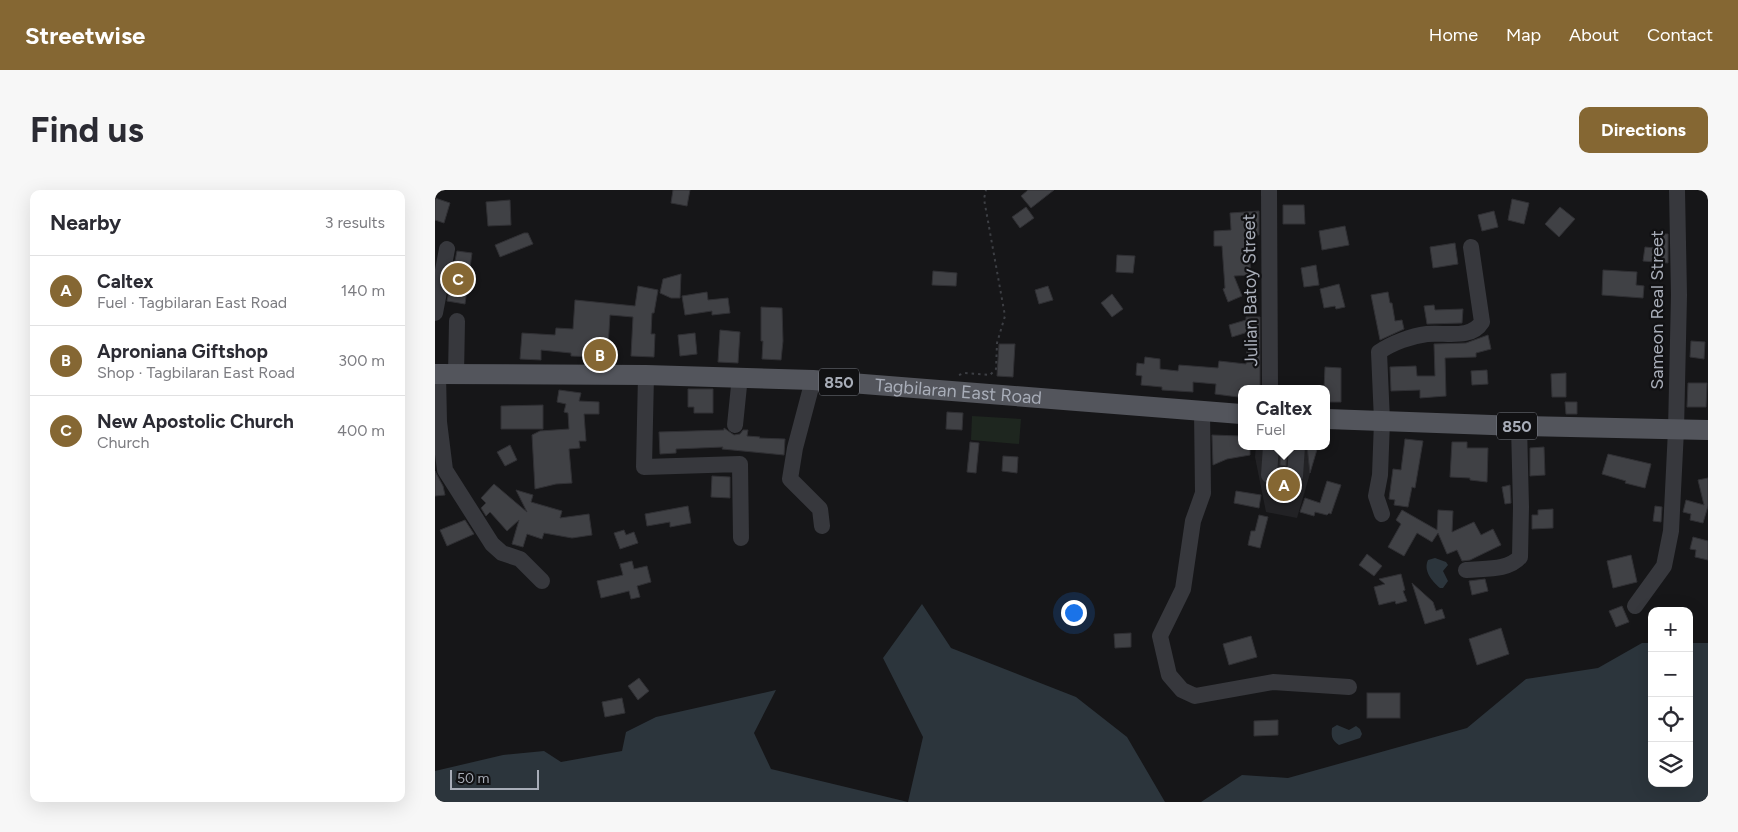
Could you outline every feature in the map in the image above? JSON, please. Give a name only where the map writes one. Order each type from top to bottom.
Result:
[{"type":"main road","name":"Tagbilaran East Road","points":[[443,374],[740,376],[955,390],[1238,414]]},
{"type":"main road","name":"850","points":[[1330,419],[1708,430]]},
{"type":"street","name":"Julian Batoy Street","points":[[1269,190],[1270,385]]},
{"type":"street","name":"Sameon Real Street","points":[[1635,606],[1664,566],[1671,531],[1676,430],[1679,295],[1677,190]]},
{"type":"street","points":[[1382,514],[1375,496],[1380,474],[1382,421],[1379,352],[1389,345],[1426,334],[1469,333],[1478,328],[1481,322],[1471,246]]},
{"type":"street","points":[[435,313],[447,249]]},
{"type":"street","points":[[457,321],[443,374],[439,422],[445,470],[492,544],[502,552],[520,559],[542,581]]},
{"type":"street","points":[[647,375],[645,467],[739,464],[741,538]]},
{"type":"street","points":[[735,425],[740,376]]},
{"type":"street","points":[[813,380],[795,448],[790,479],[820,509],[822,526]]},
{"type":"street","points":[[1202,411],[1203,493],[1193,521],[1183,589],[1160,636],[1169,674],[1182,690],[1195,696],[1273,682],[1349,688]]},
{"type":"street","points":[[1466,570],[1507,566],[1514,564],[1521,557],[1519,426]]},
{"type":"street","points":[[1271,450],[1269,475],[1295,476],[1297,450]]},
{"type":"path","points":[[955,390],[956,376],[964,373],[990,375],[996,369],[997,343],[1005,316],[984,199],[986,190]]},
{"type":"shaded area","points":[[972,416],[1021,419],[1019,444],[971,440]]},
{"type":"shaded area","points":[[1256,450],[1317,450],[1297,518],[1266,512],[1255,457]]},
{"type":"shaded area","points":[[1435,558],[1446,562],[1448,565],[1443,571],[1448,581],[1443,588],[1440,588],[1434,582],[1427,572],[1428,560]]},
{"type":"shaded area","points":[[922,604],[951,648],[1076,697],[1127,737],[1165,802],[908,802],[923,737],[883,658]]},
{"type":"shaded area","points":[[1642,643],[1648,643],[1648,787],[1693,787],[1693,643],[1708,643],[1708,802],[1201,802],[1242,775],[1288,778],[1467,728],[1526,679],[1598,668]]},
{"type":"shaded area","points":[[776,690],[754,733],[771,769],[908,802],[435,802],[435,771],[503,755],[544,751],[561,762],[622,751],[626,732],[656,717]]},
{"type":"shaded area","points":[[1337,725],[1349,730],[1356,726],[1362,734],[1360,738],[1339,745],[1333,740],[1332,734],[1332,728]]},
{"type":"building","points":[[673,190],[690,190],[687,206],[671,203]]},
{"type":"building","points":[[1028,190],[1054,190],[1031,208],[1021,196]]},
{"type":"building","points":[[435,198],[450,203],[444,223],[435,220]]},
{"type":"building","points":[[1512,199],[1529,203],[1524,224],[1508,220]]},
{"type":"building","points":[[510,200],[511,225],[488,226],[486,202]]},
{"type":"building","points":[[1283,205],[1304,205],[1305,224],[1283,224]]},
{"type":"building","points":[[1026,207],[1034,218],[1020,228],[1012,217]]},
{"type":"building","points":[[1560,207],[1575,219],[1559,237],[1545,224]]},
{"type":"building","points":[[1259,211],[1259,235],[1248,235],[1251,275],[1234,276],[1242,296],[1228,302],[1223,289],[1225,288],[1222,246],[1214,246],[1214,231],[1231,230],[1230,213]]},
{"type":"building","points":[[1494,211],[1498,227],[1482,231],[1478,215]]},
{"type":"building","points":[[1345,226],[1349,245],[1322,250],[1319,231]]},
{"type":"building","points":[[528,233],[533,244],[500,257],[495,245]]},
{"type":"building","points":[[1656,234],[1668,234],[1668,263],[1643,261],[1645,247],[1655,248]]},
{"type":"building","points":[[1455,243],[1458,264],[1433,268],[1430,247]]},
{"type":"building","points":[[457,251],[472,253],[465,304],[447,301]]},
{"type":"building","points":[[1117,255],[1135,256],[1133,273],[1116,272]]},
{"type":"building","points":[[1316,265],[1319,285],[1304,287],[1301,268]]},
{"type":"building","points":[[1603,270],[1637,272],[1636,285],[1644,286],[1643,298],[1602,295]]},
{"type":"building","points":[[933,271],[957,273],[956,286],[932,285]]},
{"type":"building","points":[[681,274],[680,298],[671,298],[660,293],[663,279]]},
{"type":"building","points":[[1339,284],[1345,307],[1336,309],[1335,306],[1324,308],[1320,289]]},
{"type":"building","points":[[638,286],[658,290],[654,313],[652,313],[651,334],[655,334],[654,357],[631,356],[633,317],[610,315],[608,347],[599,346],[599,357],[571,356],[571,353],[541,350],[541,360],[520,359],[522,333],[555,335],[556,328],[573,329],[575,300],[635,306]]},
{"type":"building","points":[[1048,286],[1053,300],[1039,304],[1035,290]]},
{"type":"building","points":[[707,292],[708,300],[728,298],[730,313],[712,315],[712,311],[685,315],[682,296]]},
{"type":"building","points":[[1388,292],[1395,321],[1402,320],[1404,329],[1380,340],[1371,295]]},
{"type":"building","points":[[1112,294],[1123,309],[1112,317],[1101,303]]},
{"type":"building","points":[[1434,305],[1435,310],[1463,309],[1462,323],[1427,324],[1424,306]]},
{"type":"building","points":[[761,307],[782,308],[783,341],[781,360],[762,359]]},
{"type":"building","points":[[1246,317],[1260,317],[1260,385],[1238,385],[1238,397],[1215,394],[1216,384],[1193,382],[1193,392],[1162,390],[1162,387],[1141,385],[1142,376],[1136,375],[1137,363],[1144,364],[1145,357],[1160,359],[1160,369],[1178,371],[1179,365],[1218,368],[1219,361],[1246,364],[1248,332],[1232,337],[1229,325],[1246,320]]},
{"type":"building","points":[[720,330],[740,332],[738,363],[718,362]]},
{"type":"building","points":[[695,333],[697,354],[680,356],[678,335]]},
{"type":"building","points":[[1488,335],[1491,349],[1476,353],[1476,357],[1445,358],[1446,396],[1420,398],[1420,390],[1391,391],[1390,367],[1416,366],[1417,376],[1435,376],[1434,344],[1466,343]]},
{"type":"building","points":[[1691,341],[1705,342],[1704,359],[1690,357]]},
{"type":"building","points":[[999,344],[1015,344],[1013,377],[997,376]]},
{"type":"building","points":[[1325,367],[1341,368],[1341,402],[1330,402],[1330,385],[1324,385]]},
{"type":"building","points":[[1487,370],[1488,384],[1472,385],[1471,371]]},
{"type":"building","points":[[1566,373],[1566,397],[1552,397],[1551,374]]},
{"type":"building","points":[[1688,383],[1707,383],[1706,407],[1687,407]]},
{"type":"building","points":[[688,389],[713,389],[713,413],[694,413],[694,407],[688,407]]},
{"type":"building","points":[[559,390],[581,393],[579,401],[599,402],[599,414],[584,414],[586,441],[579,441],[580,448],[569,449],[572,483],[556,484],[535,489],[532,435],[540,431],[569,429],[568,413],[564,412],[566,404],[557,402]]},
{"type":"building","points":[[1565,402],[1577,402],[1577,414],[1566,414]]},
{"type":"building","points":[[543,405],[543,429],[501,429],[501,406]]},
{"type":"building","points":[[947,412],[963,413],[962,430],[946,429]]},
{"type":"building","points":[[724,428],[734,435],[740,434],[743,430],[748,430],[747,436],[785,439],[784,455],[722,449],[723,447],[676,449],[676,453],[660,454],[659,432],[724,430]]},
{"type":"building","points":[[1212,435],[1238,436],[1238,450],[1250,450],[1250,455],[1227,459],[1213,465]]},
{"type":"building","points":[[1405,439],[1423,441],[1415,488],[1412,487],[1408,507],[1394,505],[1395,500],[1389,499],[1393,469],[1401,470]]},
{"type":"building","points":[[970,442],[979,443],[976,473],[967,472]]},
{"type":"building","points":[[1452,442],[1467,442],[1467,448],[1488,448],[1487,482],[1470,480],[1470,478],[1450,477]]},
{"type":"building","points":[[510,445],[517,460],[505,466],[497,452]]},
{"type":"building","points":[[1544,447],[1545,475],[1530,476],[1530,448]]},
{"type":"building","points":[[1281,450],[1287,450],[1286,466],[1280,465]]},
{"type":"building","points":[[1307,450],[1317,450],[1310,473]]},
{"type":"building","points":[[1608,454],[1651,464],[1645,488],[1602,474]]},
{"type":"building","points":[[1003,456],[1018,457],[1017,473],[1002,471]]},
{"type":"building","points":[[435,471],[443,486],[445,495],[435,496]]},
{"type":"building","points":[[712,476],[730,477],[730,498],[711,497]]},
{"type":"building","points":[[1708,478],[1708,506],[1703,523],[1690,520],[1691,514],[1683,512],[1686,500],[1704,505],[1698,480]]},
{"type":"building","points":[[1327,481],[1341,485],[1331,514],[1315,512],[1314,516],[1300,512],[1305,498],[1320,503]]},
{"type":"building","points":[[494,484],[527,512],[516,490],[533,495],[531,502],[562,511],[560,518],[589,514],[592,535],[572,538],[544,533],[542,539],[527,534],[523,547],[512,544],[519,520],[507,531],[490,512],[486,516],[481,508],[486,503],[481,498]]},
{"type":"building","points":[[1510,485],[1511,503],[1505,504],[1502,487]]},
{"type":"building","points":[[1236,491],[1261,495],[1259,508],[1234,503]]},
{"type":"building","points":[[688,506],[691,523],[670,527],[670,522],[647,526],[645,514]]},
{"type":"building","points":[[1655,506],[1662,507],[1661,522],[1653,521]]},
{"type":"building","points":[[1553,509],[1553,528],[1532,529],[1532,515],[1538,515],[1538,510]]},
{"type":"building","points":[[1402,510],[1437,530],[1438,510],[1453,511],[1452,532],[1474,522],[1481,535],[1493,529],[1501,545],[1470,560],[1462,561],[1457,550],[1447,554],[1438,533],[1432,542],[1417,533],[1404,556],[1388,547],[1401,524],[1396,520]]},
{"type":"building","points":[[1259,515],[1268,517],[1260,548],[1248,545],[1251,531],[1255,531]]},
{"type":"building","points":[[465,520],[474,534],[447,546],[440,530]]},
{"type":"building","points":[[624,530],[626,535],[634,532],[638,543],[620,549],[614,533]]},
{"type":"building","points":[[1693,537],[1708,541],[1708,560],[1695,557],[1696,550],[1690,549]]},
{"type":"building","points":[[1367,554],[1382,566],[1374,576],[1359,565]]},
{"type":"building","points":[[1631,555],[1637,582],[1613,588],[1607,561]]},
{"type":"building","points":[[632,561],[634,569],[647,566],[651,582],[637,586],[640,597],[631,599],[629,591],[601,598],[597,581],[623,575],[620,564]]},
{"type":"building","points":[[1401,574],[1405,590],[1403,591],[1407,601],[1396,604],[1395,601],[1379,605],[1374,587],[1385,584],[1379,579]]},
{"type":"building","points":[[1485,579],[1488,591],[1472,595],[1469,581]]},
{"type":"building","points":[[1412,583],[1433,602],[1436,611],[1442,609],[1445,618],[1425,624]]},
{"type":"building","points":[[1622,606],[1629,622],[1616,627],[1609,611]]},
{"type":"building","points":[[1501,628],[1509,654],[1477,665],[1469,639]]},
{"type":"building","points":[[1131,633],[1131,647],[1115,648],[1114,634]]},
{"type":"building","points":[[1251,636],[1257,657],[1229,665],[1223,644]]},
{"type":"building","points":[[639,678],[649,691],[638,700],[628,686]]},
{"type":"building","points":[[1367,693],[1400,693],[1400,718],[1367,718]]},
{"type":"building","points":[[622,698],[625,713],[605,717],[602,702]]},
{"type":"building","points":[[1278,720],[1278,735],[1254,736],[1254,721]]},
{"type":"place","name":"New Apostolic Church","points":[[458,279]]},
{"type":"place","name":"Aproniana Giftshop","points":[[600,355]]},
{"type":"place","name":"Caltex","points":[[1284,485]]}]
